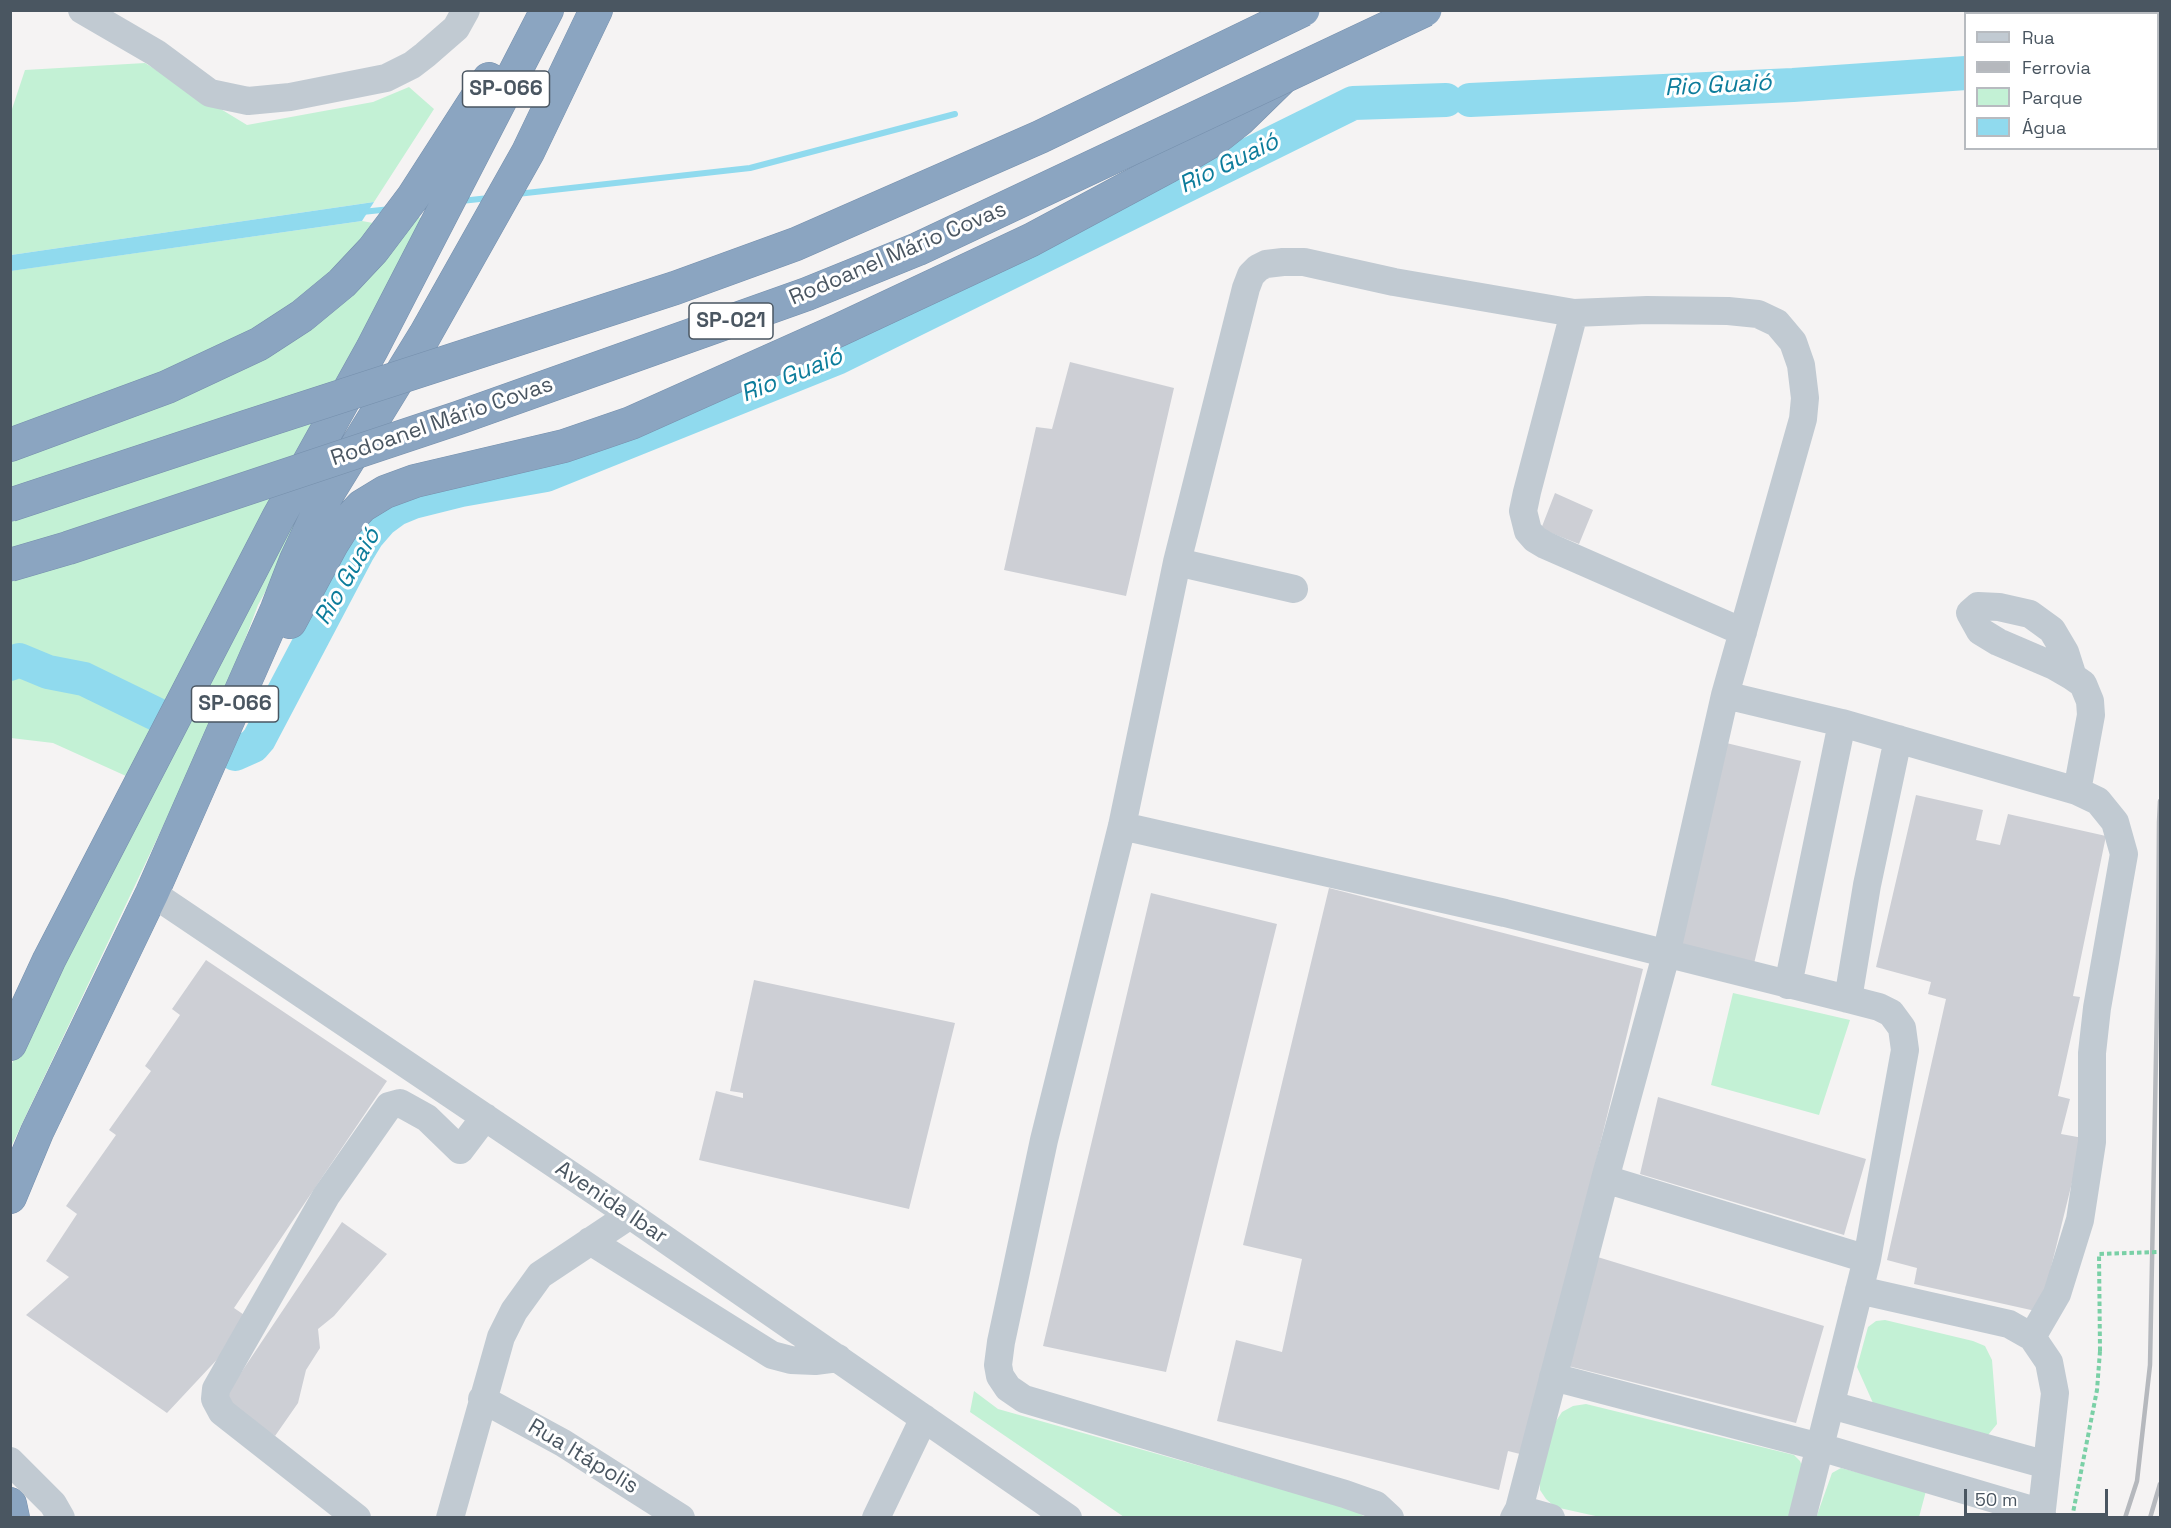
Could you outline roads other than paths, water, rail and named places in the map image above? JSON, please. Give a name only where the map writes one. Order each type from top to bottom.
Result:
[{"type":"highway","points":[[10,445],[167,387],[259,344],[302,316],[342,283],[450,165],[536,10]]},
{"type":"highway","name":"SP-066","points":[[10,1044],[49,960],[278,518],[372,349],[438,221],[450,165],[547,10]]},
{"type":"highway","name":"SP-066","points":[[10,1197],[37,1132],[152,893],[325,498],[424,335],[528,152],[596,10]]},
{"type":"highway","name":"SP-021","points":[[10,505],[663,292],[796,244],[1040,136],[1303,10]]},
{"type":"highway","name":"Rodoanel Mário Covas","points":[[10,565],[68,548],[458,418],[807,294],[918,249],[1281,80],[1425,10]]},
{"type":"highway","points":[[225,728],[299,608],[332,544],[344,525],[362,506],[385,492],[415,481],[564,446],[631,423],[839,330],[1031,240],[1118,195],[1215,140],[1281,80]]},
{"type":"highway","points":[[10,1504],[13,1518]]},
{"type":"street","points":[[82,10],[156,53],[210,93],[248,101],[290,97],[386,78],[412,64],[456,28],[466,10]]},
{"type":"street","points":[[1390,1518],[1376,1505],[1345,1494],[1024,1399],[1008,1388],[1000,1376],[998,1365],[1001,1341],[1040,1162],[1122,826],[1177,562],[1246,288],[1251,275],[1258,268],[1266,264],[1283,262],[1304,262],[1394,282],[1575,313],[1717,310],[1758,314],[1777,323],[1793,342],[1801,365],[1805,398],[1803,419],[1725,695],[1666,955],[1517,1514],[1551,1518]]},
{"type":"street","points":[[1575,313],[1527,492],[1523,511],[1528,531],[1535,539],[1545,544],[1743,632]]},
{"type":"street","points":[[1177,562],[1294,589]]},
{"type":"street","points":[[2073,677],[2084,684],[2090,701],[2091,715],[2077,791]]},
{"type":"street","points":[[1725,695],[1842,723],[2077,791],[2098,801],[2115,822],[2124,854],[2097,1008],[2092,1053],[2092,1142],[2080,1220],[2057,1294],[2032,1337]]},
{"type":"street","points":[[1788,985],[1842,723]]},
{"type":"street","points":[[1848,999],[1868,885],[1898,739]]},
{"type":"street","points":[[1122,826],[1505,914],[1848,999],[1879,1007],[1891,1013],[1902,1028],[1905,1050],[1867,1259],[1802,1518]]},
{"type":"street","name":"Avenida Ibar","points":[[152,893],[630,1215],[1068,1518]]},
{"type":"street","points":[[357,1518],[222,1412],[215,1400],[216,1389],[326,1196],[389,1107],[400,1102],[427,1118],[460,1150],[485,1117]]},
{"type":"street","points":[[1605,1179],[1867,1259]]},
{"type":"street","points":[[450,1518],[501,1337],[528,1290],[540,1275],[630,1215]]},
{"type":"street","points":[[590,1241],[772,1355],[791,1360],[815,1361],[838,1358]]},
{"type":"street","points":[[1553,1377],[1820,1447],[2041,1515],[2055,1393],[2049,1362],[2032,1337],[2008,1324],[1859,1290]]},
{"type":"street","name":"Rua Itápolis","points":[[482,1399],[563,1443],[681,1518]]},
{"type":"street","points":[[1831,1405],[2047,1465]]},
{"type":"street","points":[[876,1518],[924,1418]]},
{"type":"street","points":[[10,1461],[53,1504],[61,1518]]},
{"type":"water","points":[[374,202],[362,221],[11,271],[11,255]]},
{"type":"waterway","name":"Rio Guaió","points":[[1470,100],[1793,85],[1964,73]]},
{"type":"waterway","name":"Rio Guaió","points":[[235,754],[253,746],[259,739],[357,553],[381,520],[396,509],[413,502],[461,490],[546,475],[837,358],[1353,103],[1446,100]]},
{"type":"waterway","points":[[517,194],[750,168],[955,114]]},
{"type":"waterway","points":[[461,201],[489,198]]},
{"type":"waterway","points":[[362,212],[391,209]]},
{"type":"waterway","name":"Rio Guaió","points":[[10,664],[19,660],[48,672],[84,679],[158,715]]},
{"type":"railway","points":[[2125,1518],[2137,1481],[2150,1365],[2160,801]]},
{"type":"railway","points":[[2150,1518],[2160,1484]]}]
